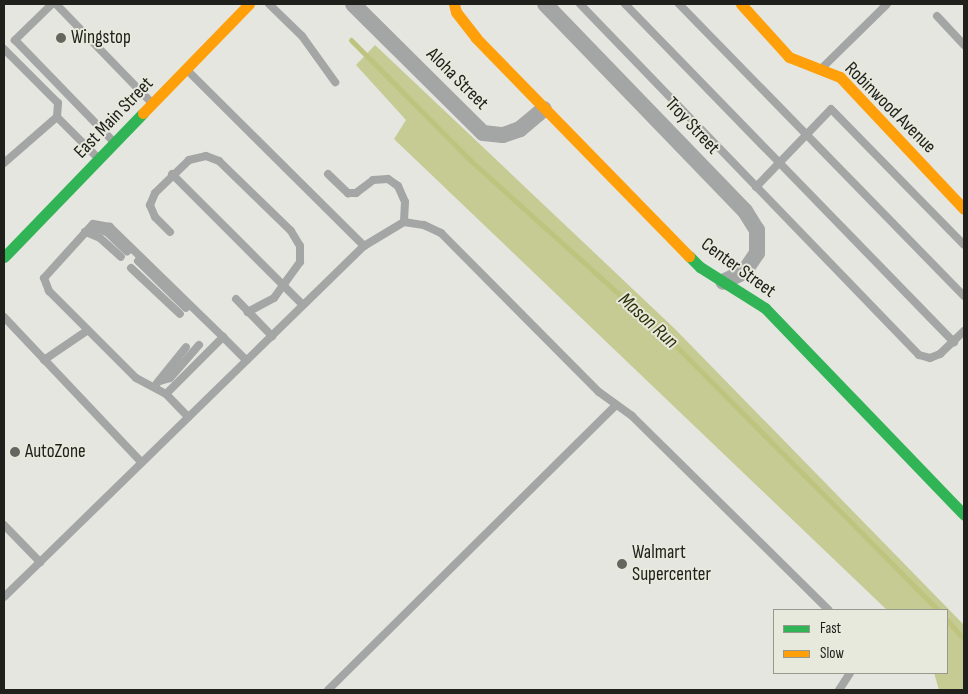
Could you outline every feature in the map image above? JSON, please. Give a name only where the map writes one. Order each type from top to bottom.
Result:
[{"type":"street","name":"East Main Street","points":[[4,257],[249,4]]},
{"type":"street","name":"Aloha Street","points":[[353,4],[483,133],[503,135],[520,129],[544,109]]},
{"type":"street","name":"Center Street","points":[[454,4],[456,12],[476,38],[700,268],[765,308],[964,515]]},
{"type":"street","name":"Troy Street","points":[[545,4],[745,211],[757,230],[756,253],[744,272],[723,282]]},
{"type":"street","name":"Robinwood Avenue","points":[[741,4],[790,57],[807,66],[823,68],[840,77],[964,208]]},
{"type":"lane","points":[[52,4],[15,40],[115,142]]},
{"type":"lane","points":[[56,4],[153,103]]},
{"type":"lane","points":[[269,4],[302,36],[335,82]]},
{"type":"lane","points":[[580,4],[919,355],[930,358],[954,342],[964,331]]},
{"type":"lane","points":[[625,4],[954,342]]},
{"type":"lane","points":[[679,4],[964,296]]},
{"type":"lane","points":[[823,68],[887,4]]},
{"type":"lane","points":[[936,16],[964,45]]},
{"type":"lane","points":[[4,49],[58,103],[56,117],[4,163]]},
{"type":"lane","points":[[186,69],[364,246]]},
{"type":"lane","points":[[756,186],[831,109],[964,245]]},
{"type":"lane","points":[[56,117],[99,158]]},
{"type":"lane","points":[[170,232],[155,217],[150,205],[154,193],[189,160],[206,156],[219,161],[291,231],[300,246],[300,262],[285,287],[262,307],[248,312]]},
{"type":"lane","points":[[172,174],[303,305]]},
{"type":"lane","points":[[328,174],[348,193],[356,192],[373,180],[388,179],[398,186],[405,202],[404,222]]},
{"type":"lane","points":[[4,598],[364,246],[404,222],[424,225],[440,233],[615,406],[632,416],[721,500],[828,609]]},
{"type":"lane","points":[[188,417],[166,394],[136,378],[49,291],[44,278],[93,224],[110,227],[246,360]]},
{"type":"lane","points":[[85,232],[99,229],[107,232],[126,251]]},
{"type":"lane","points":[[85,232],[100,238],[120,257]]},
{"type":"lane","points":[[131,268],[183,311],[138,261]]},
{"type":"lane","points":[[236,299],[272,336]]},
{"type":"lane","points":[[4,317],[142,462]]},
{"type":"lane","points":[[44,360],[88,330]]},
{"type":"lane","points":[[166,394],[222,337]]},
{"type":"lane","points":[[151,386],[170,378],[198,345]]},
{"type":"lane","points":[[160,381],[163,372],[186,347]]},
{"type":"lane","points":[[328,690],[615,406]]},
{"type":"lane","points":[[4,525],[40,562]]},
{"type":"lane","points":[[839,690],[849,674]]},
{"type":"green space","points":[[375,45],[675,329],[964,625],[964,690],[939,690],[934,674],[948,674],[948,609],[886,609],[394,139],[406,120],[356,65]]},
{"type":"waterway","name":"Mason Run","points":[[351,40],[470,160],[672,342],[937,609]]},
{"type":"waterway","name":"Mason Run","points":[[948,621],[964,639]]},
{"type":"traffic: fast","points":[[4,257],[143,113]]},
{"type":"traffic: fast","points":[[689,256],[700,267],[765,308],[964,515]]},
{"type":"traffic: slow","points":[[143,113],[249,4]]},
{"type":"traffic: slow","points":[[454,4],[456,12],[476,38],[689,256]]},
{"type":"traffic: slow","points":[[741,4],[789,57],[840,77],[964,209]]},
{"type":"place","name":"Wingstop","points":[[61,38]]},
{"type":"place","name":"AutoZone","points":[[15,452]]},
{"type":"place","name":"Walmart Supercenter","points":[[622,564]]}]
